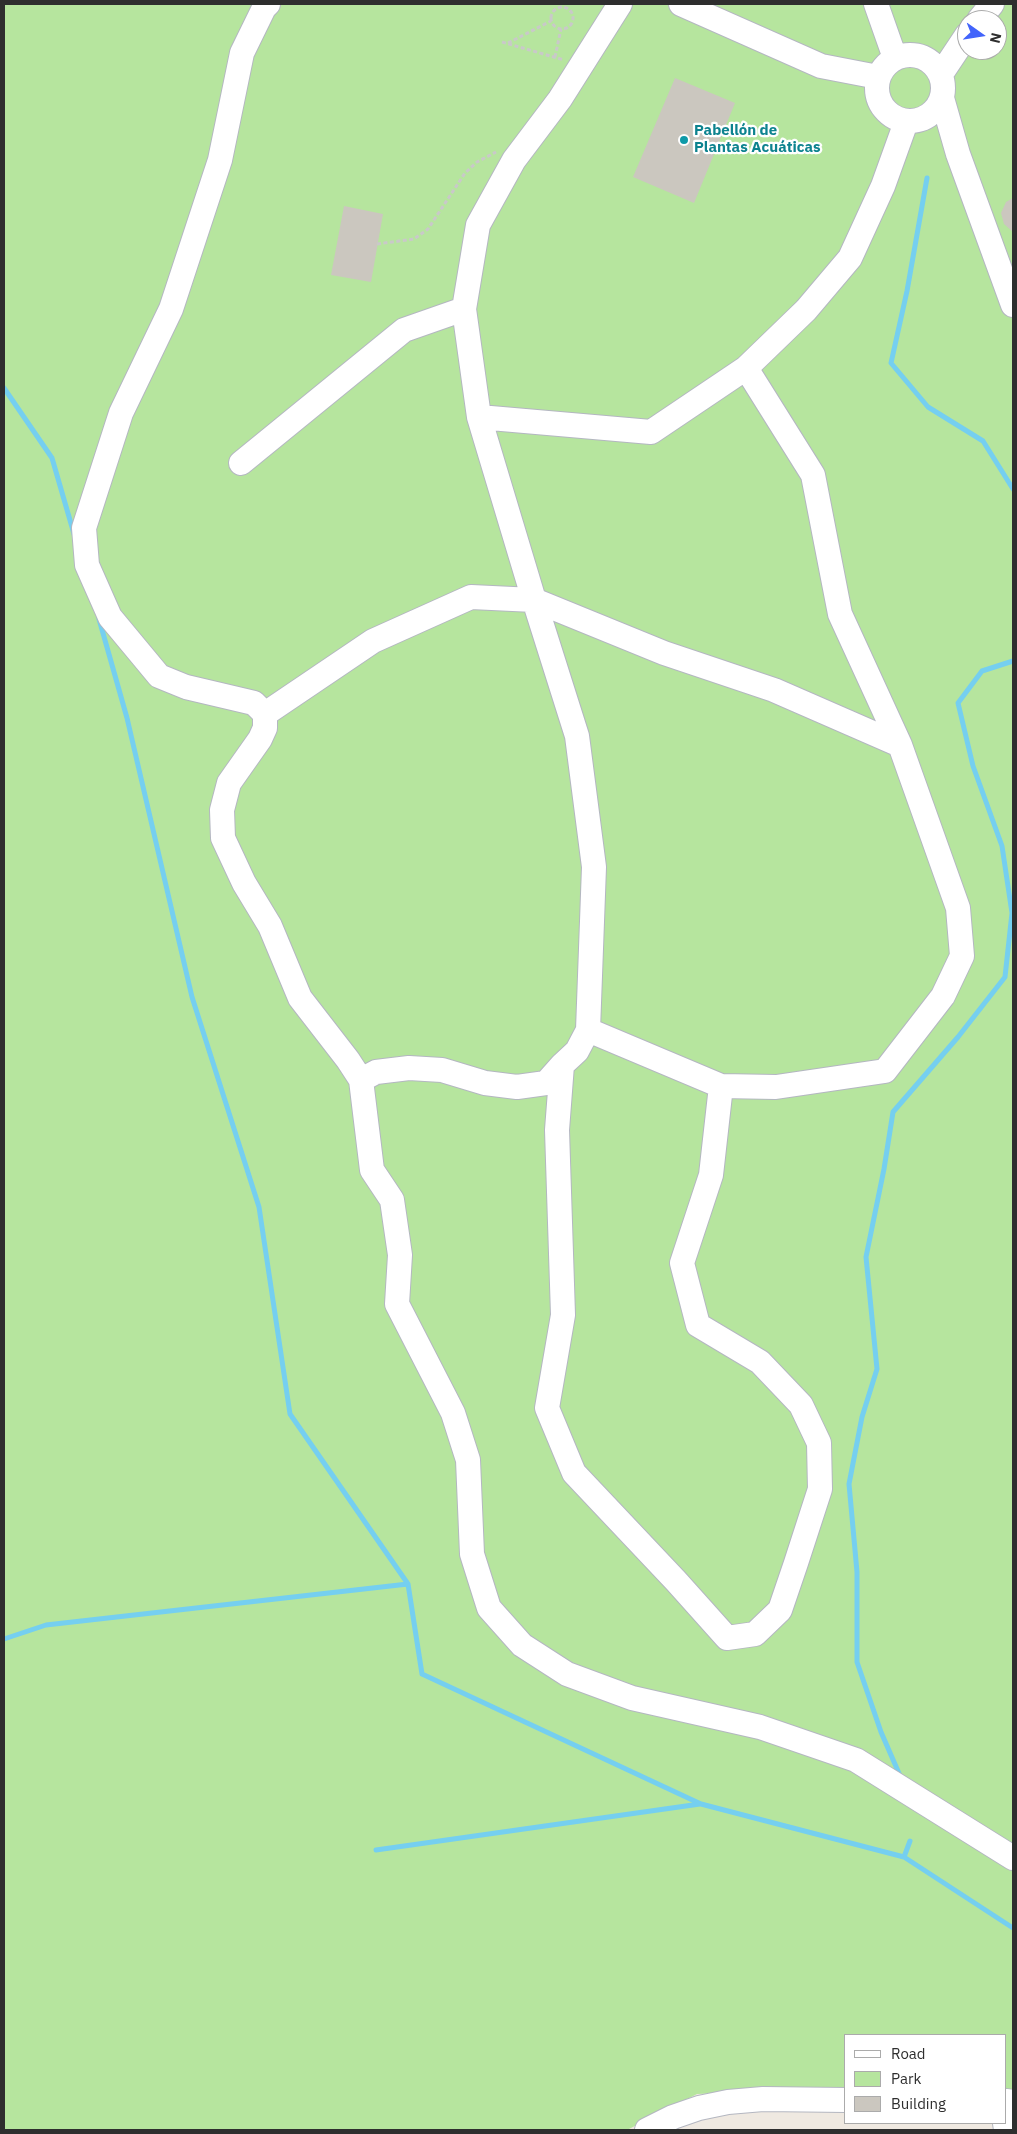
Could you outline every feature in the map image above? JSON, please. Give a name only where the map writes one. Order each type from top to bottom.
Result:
[{"type":"street","points":[[268,4],[264,8],[242,53],[220,160],[171,309],[121,413],[84,528],[87,565],[110,617],[159,676],[186,687],[254,703],[265,714],[264,728],[260,739],[229,783],[222,810],[223,838],[244,883],[270,926],[300,998],[348,1060],[361,1080],[372,1170],[392,1200],[398,1236],[400,1254],[397,1304],[453,1413],[468,1460],[472,1554],[489,1608],[522,1645],[567,1674],[632,1698],[760,1727],[856,1760],[1013,1858]]},
{"type":"street","points":[[361,1080],[376,1072],[409,1068],[442,1070],[485,1083],[517,1087],[546,1083],[577,1051],[588,1030],[594,867],[577,736],[479,417],[464,309],[478,225],[514,160],[560,98],[620,4]]},
{"type":"street","points":[[681,4],[821,66],[878,77]]},
{"type":"street","points":[[876,4],[895,58]]},
{"type":"street","points":[[941,74],[957,50]]},
{"type":"street","points":[[906,55],[916,55],[935,65],[941,74],[944,90],[942,98],[928,116],[918,121],[906,122],[896,119],[881,106],[877,97],[876,86],[878,77],[888,62],[906,55]]},
{"type":"street","points":[[942,98],[958,154],[1013,305]]},
{"type":"street","points":[[479,417],[651,432],[746,368],[806,310],[850,258],[883,186],[906,122]]},
{"type":"street","points":[[241,463],[404,330],[464,309]]},
{"type":"street","points":[[588,1030],[721,1086],[776,1087],[885,1071],[943,996],[962,956],[958,908],[900,745],[840,614],[813,476],[746,368]]},
{"type":"street","points":[[265,714],[373,641],[471,597],[534,600],[664,653],[774,690],[900,745]]},
{"type":"street","points":[[562,1065],[557,1130],[563,1315],[547,1408],[574,1473],[727,1638],[755,1634],[780,1610],[820,1490],[819,1443],[801,1405],[760,1362],[698,1325],[682,1262],[710,1175],[721,1086]]},
{"type":"street","points":[[647,2130],[672,2117],[698,2108],[728,2102],[763,2099],[844,2100]]},
{"type":"path","points":[[563,6],[570,9],[574,17],[570,26],[561,29],[557,28],[551,21],[551,16],[555,8],[563,6]]},
{"type":"path","points":[[508,43],[551,21]]},
{"type":"path","points":[[555,57],[561,29]]},
{"type":"path","points":[[502,42],[581,65]]},
{"type":"path","points":[[377,244],[414,239],[428,229],[455,186],[477,162],[490,154],[503,150],[524,148]]},
{"type":"green space","points":[[4,4],[1013,4],[1013,2091],[1007,2090],[1007,2034],[844,2034],[844,2088],[697,2094],[627,2130],[4,2130]]},
{"type":"building","name":"Pabellón de Plantas Acuáticas","points":[[675,78],[735,103],[694,203],[633,177]]},
{"type":"building","points":[[1013,198],[1013,232],[1004,224],[1001,213],[1006,202]]},
{"type":"building","points":[[344,206],[383,214],[371,282],[331,275]]},
{"type":"waterway","points":[[927,178],[907,291],[891,363],[928,407],[983,441],[1013,489]]},
{"type":"waterway","points":[[4,388],[52,458],[74,534]]},
{"type":"waterway","points":[[99,619],[127,718],[192,997],[259,1207],[290,1414],[408,1584]]},
{"type":"waterway","points":[[901,1778],[881,1732],[857,1662],[857,1572],[849,1484],[862,1417],[877,1369],[866,1257],[884,1169],[893,1112],[958,1037],[1005,977],[1012,913],[1002,846],[973,766],[958,703],[982,671],[1013,661]]},
{"type":"waterway","points":[[4,1639],[46,1625],[408,1584],[422,1674],[701,1804],[904,1857],[1013,1928]]},
{"type":"waterway","points":[[376,1850],[700,1804]]},
{"type":"waterway","points":[[904,1857],[910,1841]]},
{"type":"place","name":"Pabellón de Plantas Acuáticas","points":[[684,140]]}]
